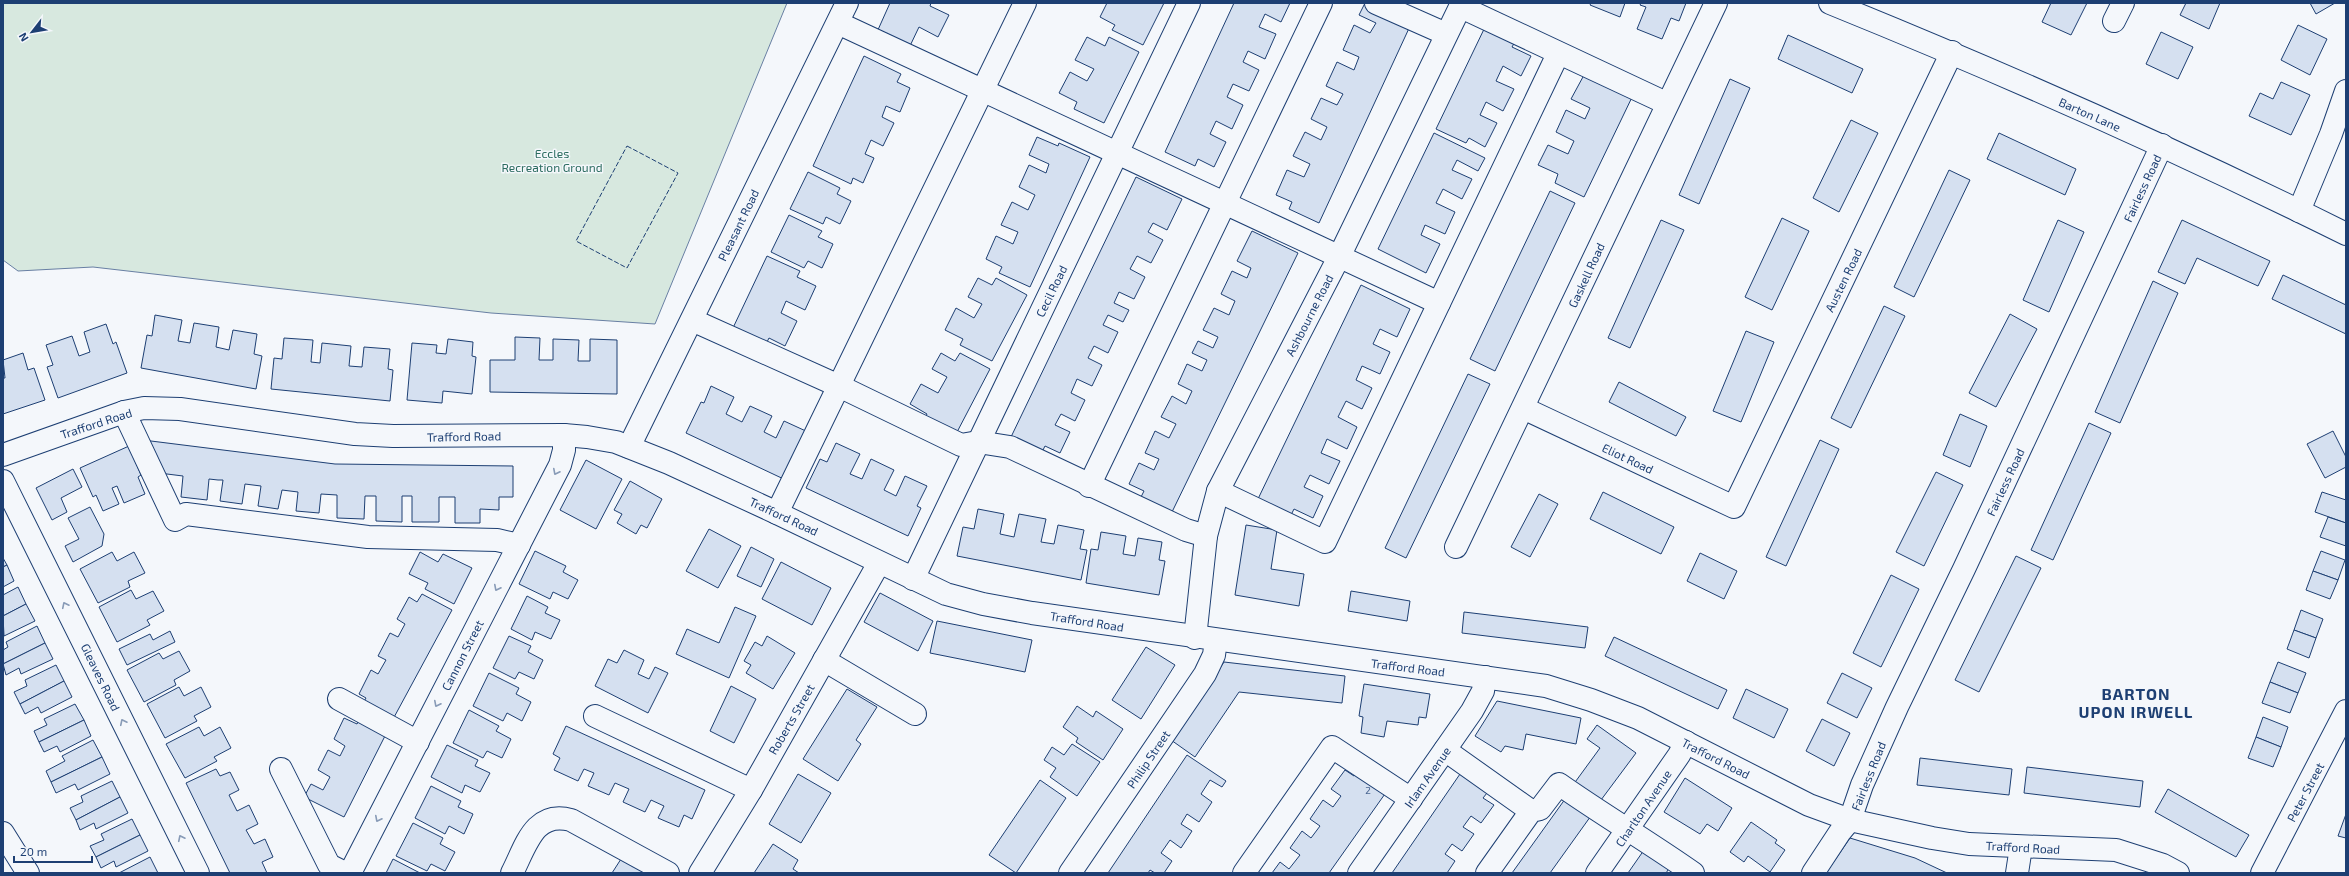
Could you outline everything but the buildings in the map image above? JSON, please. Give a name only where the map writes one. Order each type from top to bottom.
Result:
[{"type":"street","name":"Pleasant Road","points":[[629,447],[847,3]]},
{"type":"street","points":[[778,513],[1024,3]]},
{"type":"street","name":"Cecil Road","points":[[913,579],[1189,3]]},
{"type":"street","points":[[1089,486],[1321,3]]},
{"type":"street","points":[[1376,3],[1446,34]]},
{"type":"street","name":"Gaskell Road","points":[[1456,547],[1666,103],[1716,3]]},
{"type":"street","name":"Barton Lane","points":[[1830,3],[1952,52],[2162,145],[2346,234]]},
{"type":"street","points":[[1461,5],[1558,54],[1666,103]]},
{"type":"street","name":"Ashbourne Road","points":[[1206,639],[1206,536],[1218,491],[1339,257],[1461,5]]},
{"type":"street","points":[[838,23],[1439,303]]},
{"type":"street","name":"Austen Road","points":[[1734,507],[1952,52]]},
{"type":"street","points":[[1218,491],[1325,542],[1558,54]]},
{"type":"street","points":[[2299,211],[2331,134],[2346,91]]},
{"type":"street","name":"Fairless Road","points":[[1813,873],[1850,820],[1862,785],[1897,707],[1964,569],[2162,145]]},
{"type":"street","points":[[692,320],[839,386],[961,445],[978,442],[1010,447],[1089,486],[1186,530],[1206,536]]},
{"type":"street","name":"Trafford Road","points":[[3,454],[124,412],[144,408],[180,409],[355,434],[385,436],[587,436],[629,447],[778,513],[946,594],[983,604],[1206,639],[1546,686],[1591,700],[1638,718],[1809,805],[1850,820],[1932,838],[1969,844],[2116,850],[2163,865],[2178,873]]},
{"type":"street","name":"Eliot Road","points":[[1523,408],[1734,507]]},
{"type":"street","points":[[124,412],[175,520],[186,514],[368,537],[497,540],[519,545]]},
{"type":"street","name":"Cannon Street","points":[[350,873],[560,465],[564,450],[564,435]]},
{"type":"street","name":"Gleaves Road","points":[[3,481],[198,873]]},
{"type":"street","name":"Roberts Street","points":[[700,873],[750,790],[879,563]]},
{"type":"street","name":"Philip Street","points":[[1070,873],[1205,674],[1214,655],[1206,639]]},
{"type":"street","points":[[824,660],[915,714]]},
{"type":"street","name":"Irlam Avenue","points":[[1360,873],[1478,702],[1483,691],[1485,677]]},
{"type":"street","points":[[339,699],[418,742]]},
{"type":"street","name":"Peter Street","points":[[2262,873],[2346,711]]},
{"type":"street","points":[[595,716],[750,790]]},
{"type":"street","name":"Charlton Avenue","points":[[1597,873],[1679,755],[1686,742]]},
{"type":"street","points":[[1244,873],[1332,747],[1411,800]]},
{"type":"street","points":[[1445,750],[1531,811]]},
{"type":"street","points":[[281,769],[329,865],[344,873]]},
{"type":"street","points":[[1487,873],[1531,811],[1540,809],[1559,784],[1627,831],[1650,844],[1693,873]]},
{"type":"street","points":[[512,873],[534,830],[546,820],[559,817],[571,820],[668,873]]},
{"type":"street","points":[[3,833],[28,873]]},
{"type":"street","points":[[2017,873],[2021,847]]},
{"type":"green space","name":"Eccles Recreation Ground","points":[[3,3],[787,3],[655,324],[491,313],[93,267],[18,271],[3,260]]},
{"type":"fence","points":[[627,146],[678,173],[627,268],[576,241],[627,146]]},
{"type":"district","name":"BARTON UPON IRWELL","points":[[2136,702]]}]
